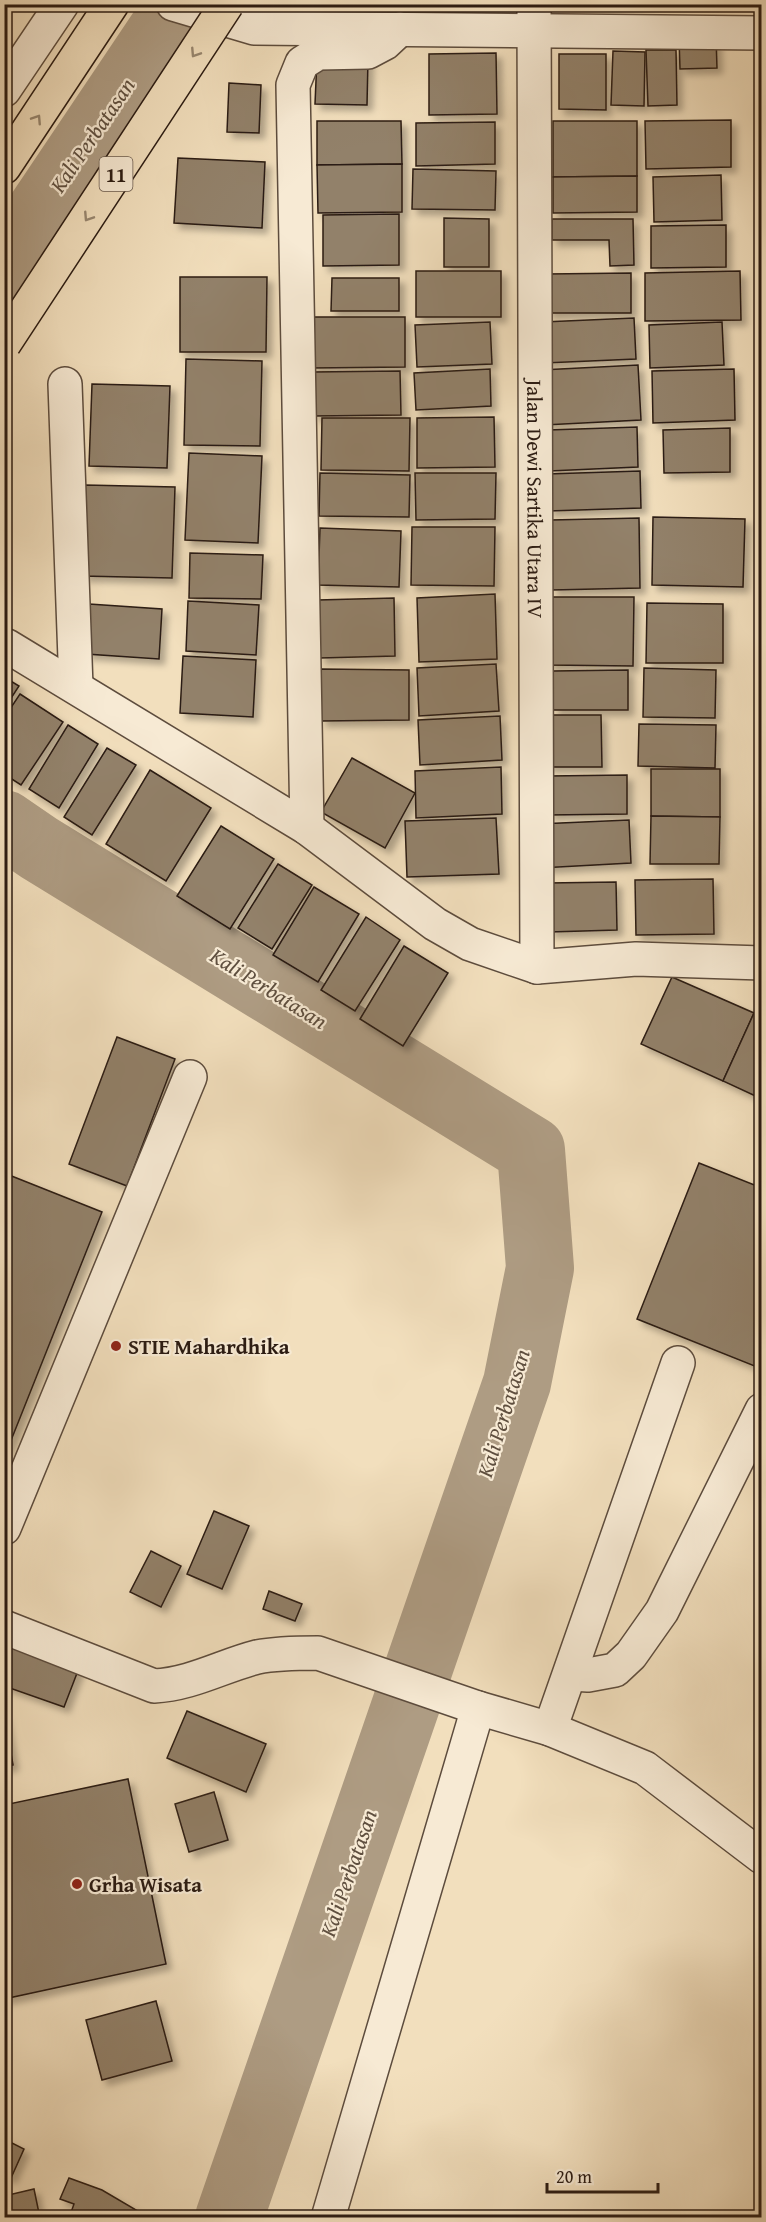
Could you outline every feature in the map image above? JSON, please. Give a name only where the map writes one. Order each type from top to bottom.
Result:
[{"type":"highway","points":[[4,167],[112,4]]},
{"type":"highway","name":"11","points":[[4,344],[227,4]]},
{"type":"street","points":[[4,90],[62,4]]},
{"type":"street","points":[[173,4],[254,28],[400,29],[534,18],[762,33]]},
{"type":"street","name":"Jalan Dewi Sartika Utara IV","points":[[534,18],[537,967]]},
{"type":"street","points":[[307,828],[293,85],[302,63],[318,53],[368,52],[385,43],[400,29]]},
{"type":"street","points":[[65,384],[76,687]]},
{"type":"street","points":[[7,646],[307,828],[435,924],[470,944],[537,967],[636,959],[762,963]]},
{"type":"street","points":[[4,1528],[190,1077]]},
{"type":"street","points":[[550,1729],[678,1363]]},
{"type":"street","points":[[571,1674],[588,1675],[615,1670],[631,1655],[662,1611],[762,1410]]},
{"type":"street","points":[[4,1627],[154,1686],[179,1685],[258,1657],[318,1653],[478,1708],[550,1729],[645,1768],[762,1857]]},
{"type":"street","points":[[328,2217],[478,1708]]},
{"type":"building","points":[[716,37],[717,68],[680,69],[679,38]]},
{"type":"building","points":[[646,50],[676,50],[677,105],[648,106]]},
{"type":"building","points":[[613,51],[645,52],[644,106],[611,105]]},
{"type":"building","points":[[496,53],[497,114],[429,115],[429,54]]},
{"type":"building","points":[[559,54],[606,54],[606,110],[559,109]]},
{"type":"building","points":[[317,58],[368,59],[367,105],[315,104]]},
{"type":"building","points":[[229,83],[261,85],[259,133],[227,132]]},
{"type":"building","points":[[731,120],[731,167],[646,169],[645,121]]},
{"type":"building","points":[[317,121],[401,121],[402,164],[317,165]]},
{"type":"building","points":[[553,121],[637,121],[637,176],[553,177]]},
{"type":"building","points":[[495,122],[495,164],[416,166],[416,123]]},
{"type":"building","points":[[178,158],[265,162],[262,228],[174,223]]},
{"type":"building","points":[[402,164],[402,212],[318,213],[317,165]]},
{"type":"building","points":[[413,169],[496,171],[495,210],[412,209]]},
{"type":"building","points":[[721,175],[722,220],[654,222],[653,177]]},
{"type":"building","points":[[637,176],[637,212],[553,213],[553,177]]},
{"type":"building","points":[[399,214],[399,265],[323,266],[323,215]]},
{"type":"building","points":[[444,218],[489,219],[489,267],[444,267]]},
{"type":"building","points":[[552,219],[633,219],[634,265],[610,266],[609,240],[552,240]]},
{"type":"building","points":[[726,225],[726,267],[651,268],[651,226]]},
{"type":"building","points":[[416,271],[501,271],[501,317],[416,317]]},
{"type":"building","points":[[740,271],[741,320],[645,321],[645,273]]},
{"type":"building","points":[[631,273],[631,313],[547,313],[547,274]]},
{"type":"building","points":[[180,277],[267,277],[266,352],[180,352]]},
{"type":"building","points":[[332,278],[399,278],[399,311],[331,311]]},
{"type":"building","points":[[311,317],[405,317],[405,367],[311,368]]},
{"type":"building","points":[[634,318],[636,359],[544,363],[543,322]]},
{"type":"building","points":[[490,322],[492,364],[417,367],[415,325]]},
{"type":"building","points":[[722,322],[724,365],[650,368],[649,325]]},
{"type":"building","points":[[186,359],[262,361],[260,446],[184,445]]},
{"type":"building","points":[[638,365],[641,420],[544,425],[541,370]]},
{"type":"building","points":[[490,369],[491,406],[416,410],[414,373]]},
{"type":"building","points":[[734,369],[735,420],[653,423],[652,371]]},
{"type":"building","points":[[400,371],[401,415],[314,416],[313,372]]},
{"type":"building","points":[[92,384],[170,386],[167,468],[89,466]]},
{"type":"building","points":[[494,417],[495,467],[417,468],[417,418]]},
{"type":"building","points":[[322,418],[410,418],[409,471],[321,470]]},
{"type":"building","points":[[637,427],[638,467],[549,471],[548,430]]},
{"type":"building","points":[[730,428],[730,472],[664,473],[663,430]]},
{"type":"building","points":[[189,453],[262,456],[258,543],[185,540]]},
{"type":"building","points":[[640,471],[641,508],[548,511],[547,474]]},
{"type":"building","points":[[320,473],[410,475],[409,517],[319,516]]},
{"type":"building","points":[[415,473],[496,473],[495,519],[416,520]]},
{"type":"building","points":[[85,485],[175,487],[172,578],[82,576]]},
{"type":"building","points":[[653,517],[745,519],[743,587],[652,585]]},
{"type":"building","points":[[639,518],[640,588],[552,590],[551,520]]},
{"type":"building","points":[[412,527],[495,527],[494,586],[411,585]]},
{"type":"building","points":[[320,528],[401,531],[399,587],[318,585]]},
{"type":"building","points":[[190,553],[263,555],[261,599],[189,598]]},
{"type":"building","points":[[495,594],[497,659],[419,662],[417,598]]},
{"type":"building","points":[[549,597],[634,597],[633,666],[548,665]]},
{"type":"building","points":[[394,598],[395,656],[320,658],[318,600]]},
{"type":"building","points":[[188,601],[259,605],[256,655],[186,651]]},
{"type":"building","points":[[647,603],[723,604],[723,663],[646,663]]},
{"type":"building","points":[[89,604],[162,609],[159,659],[86,654]]},
{"type":"building","points":[[183,656],[256,660],[253,717],[180,713]]},
{"type":"building","points":[[496,664],[499,711],[419,716],[417,668]]},
{"type":"building","points":[[644,668],[716,670],[715,718],[643,717]]},
{"type":"building","points":[[321,669],[409,670],[409,720],[321,721]]},
{"type":"building","points":[[628,670],[628,710],[553,710],[553,671]]},
{"type":"building","points":[[4,677],[19,686],[4,709]]},
{"type":"building","points":[[20,694],[63,722],[21,785],[4,774],[4,718]]},
{"type":"building","points":[[547,715],[601,715],[602,767],[547,767]]},
{"type":"building","points":[[500,716],[502,760],[420,765],[418,720]]},
{"type":"building","points":[[639,724],[716,725],[715,768],[638,766]]},
{"type":"building","points":[[68,725],[98,744],[59,808],[29,789]]},
{"type":"building","points":[[107,748],[136,765],[92,835],[64,817]]},
{"type":"building","points":[[352,758],[415,793],[385,848],[321,812]]},
{"type":"building","points":[[501,767],[502,814],[416,818],[415,771]]},
{"type":"building","points":[[651,769],[720,769],[720,817],[651,816]]},
{"type":"building","points":[[150,770],[211,808],[166,881],[106,844]]},
{"type":"building","points":[[627,775],[627,814],[548,815],[548,776]]},
{"type":"building","points":[[651,816],[720,817],[719,864],[650,864]]},
{"type":"building","points":[[496,818],[499,874],[407,877],[405,821]]},
{"type":"building","points":[[629,820],[631,863],[540,868],[538,824]]},
{"type":"building","points":[[221,826],[274,859],[230,929],[177,896]]},
{"type":"building","points":[[278,864],[312,885],[272,949],[238,928]]},
{"type":"building","points":[[713,879],[714,934],[636,935],[635,880]]},
{"type":"building","points":[[616,882],[617,930],[549,932],[548,883]]},
{"type":"building","points":[[314,887],[359,914],[318,982],[273,955]]},
{"type":"building","points":[[366,917],[400,940],[355,1011],[321,990]]},
{"type":"building","points":[[404,946],[448,973],[403,1046],[360,1019]]},
{"type":"building","points":[[672,977],[754,1013],[723,1081],[641,1044]]},
{"type":"building","points":[[754,1013],[762,1017],[762,1099],[723,1081]]},
{"type":"building","points":[[117,1037],[175,1059],[127,1186],[69,1164]]},
{"type":"building","points":[[699,1163],[762,1188],[762,1369],[637,1319]]},
{"type":"building","points":[[4,1173],[102,1212],[4,1458]]},
{"type":"building","points":[[214,1511],[249,1526],[222,1589],[187,1574]]},
{"type":"building","points":[[151,1551],[181,1566],[161,1607],[130,1592]]},
{"type":"building","points":[[269,1591],[302,1604],[295,1621],[263,1609]]},
{"type":"building","points":[[4,1642],[79,1668],[64,1707],[4,1686]]},
{"type":"building","points":[[187,1711],[266,1744],[246,1792],[167,1758]]},
{"type":"building","points":[[4,1714],[13,1765],[4,1767]]},
{"type":"building","name":"Grha Wisata","points":[[128,1779],[166,1964],[4,1999],[4,1805]]},
{"type":"building","points":[[214,1792],[228,1840],[189,1852],[175,1804]]},
{"type":"building","points":[[156,2001],[172,2061],[102,2080],[86,2020]]},
{"type":"building","points":[[4,2139],[24,2149],[11,2178],[4,2175]]},
{"type":"building","points":[[69,2178],[102,2190],[143,2214],[142,2218],[69,2218],[74,2204],[60,2199]]},
{"type":"building","points":[[34,2189],[40,2218],[4,2218],[4,2196]]},
{"type":"waterway","name":"Kali Perbatasan","points":[[4,266],[180,4]]},
{"type":"waterway","name":"Kali Perbatasan","points":[[4,824],[39,848],[531,1150],[540,1268],[517,1383],[229,2218]]},
{"type":"place","name":"STIE Mahardhika","points":[[116,1346]]},
{"type":"place","name":"Grha Wisata","points":[[77,1884]]}]
